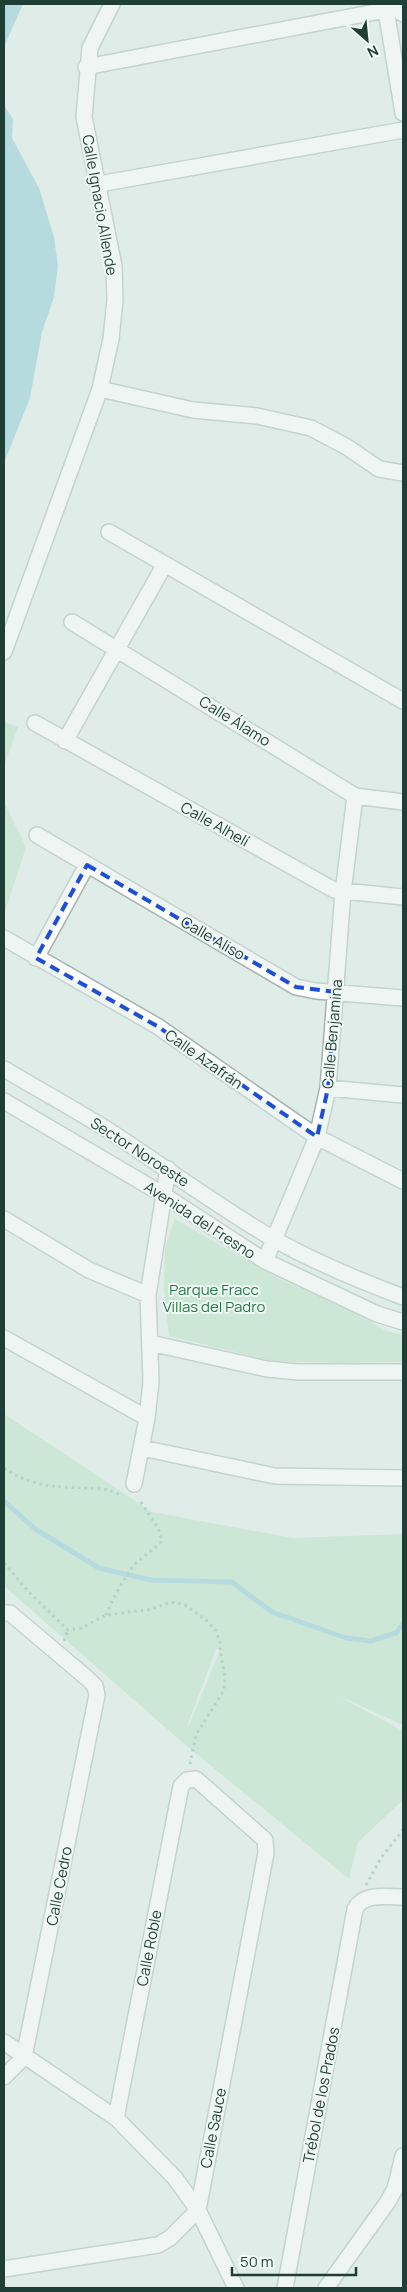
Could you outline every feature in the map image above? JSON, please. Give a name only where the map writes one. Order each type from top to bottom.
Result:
[{"type":"street","name":"Calle Ignacio Allende","points":[[4,652],[100,389],[111,339],[115,300],[114,266],[84,117],[86,67],[90,48],[112,4]]},
{"type":"street","points":[[86,67],[387,6],[403,14]]},
{"type":"street","points":[[387,6],[403,113]]},
{"type":"street","points":[[99,184],[403,130]]},
{"type":"street","points":[[100,389],[193,410],[257,416],[311,428],[347,447],[378,468],[403,472]]},
{"type":"street","points":[[110,532],[403,701]]},
{"type":"street","points":[[65,741],[165,564]]},
{"type":"street","name":"Calle Álamo","points":[[72,622],[355,796],[403,802]]},
{"type":"street","name":"Calle Alhelí","points":[[35,723],[326,885],[343,892],[403,897]]},
{"type":"street","name":"Calle Benjamina","points":[[265,1261],[317,1137],[328,1088],[343,892],[355,796]]},
{"type":"street","name":"Calle Aliso","points":[[37,835],[296,987],[403,998]]},
{"type":"street","points":[[36,958],[87,865]]},
{"type":"street","name":"Calle Azafrán","points":[[4,938],[157,1026],[317,1137],[403,1181]]},
{"type":"street","name":"Sector Noroeste","points":[[4,1069],[106,1129],[274,1239]]},
{"type":"street","points":[[328,1088],[403,1095]]},
{"type":"street","name":"Avenida del Fresno","points":[[4,1101],[162,1194],[265,1261],[368,1310],[403,1322]]},
{"type":"street","points":[[134,1484],[147,1418],[151,1382],[148,1295],[162,1194],[168,1169]]},
{"type":"street","points":[[4,1218],[89,1270],[148,1295]]},
{"type":"street","name":"Avenida del Fresno","points":[[274,1239],[322,1264],[403,1297]]},
{"type":"street","points":[[4,1338],[147,1418]]},
{"type":"street","points":[[150,1344],[267,1369],[298,1372],[403,1372]]},
{"type":"street","points":[[142,1448],[275,1476],[403,1478]]},
{"type":"street","name":"Calle Cedro","points":[[4,1613],[10,1613],[95,1686],[97,1695],[24,2058]]},
{"type":"street","name":"Calle Sauce","points":[[187,1780],[196,1780],[265,1840],[266,1853],[198,2210]]},
{"type":"street","name":"Calle Roble","points":[[116,2118],[180,1786],[187,1780]]},
{"type":"street","points":[[362,1900],[403,1897]]},
{"type":"street","name":"Trébol de los Prados","points":[[285,2288],[356,1909],[362,1900]]},
{"type":"street","points":[[4,2042],[24,2058],[116,2118],[175,2178],[198,2210],[236,2288]]},
{"type":"street","points":[[4,2078],[24,2058]]},
{"type":"street","points":[[326,2288],[387,2203],[394,2189],[403,2156]]},
{"type":"street","points":[[4,2269],[158,2245],[170,2238],[198,2210]]},
{"type":"path","points":[[4,1468],[33,1483],[74,1489],[102,1489],[122,1495],[128,1493],[134,1484]]},
{"type":"path","points":[[106,1615],[112,1599],[121,1588],[133,1566],[153,1551],[162,1541],[158,1528],[137,1496],[134,1484]]},
{"type":"path","points":[[4,1563],[30,1593],[68,1630],[81,1628],[106,1615],[147,1610],[171,1602],[185,1605],[207,1621],[216,1631],[221,1645],[220,1650],[225,1676],[224,1690],[196,1735],[187,1780]]},
{"type":"path","points":[[362,1900],[367,1880],[403,1830]]},
{"type":"highlighted area","points":[[87,865],[296,987],[336,992],[328,1088],[317,1137],[157,1026],[36,958]]},
{"type":"green space","points":[[4,722],[18,727],[4,766]]},
{"type":"green space","points":[[4,802],[26,847],[4,915]]},
{"type":"green space","name":"Parque Fracc Villas del Padro","points":[[175,1219],[275,1277],[341,1306],[387,1331],[403,1335],[403,1362],[337,1363],[272,1361],[169,1336],[164,1289],[165,1247]]},
{"type":"green space","points":[[4,1414],[152,1512],[293,1538],[403,1534],[403,1725],[339,1696],[403,1731],[403,1800],[358,1842],[349,1879],[182,1742],[4,1586]],"holes":[[[216,1649],[220,1650],[189,1725]]]},
{"type":"water","points":[[4,4],[23,4],[4,47]]},
{"type":"water","points":[[4,105],[13,119],[12,138],[39,188],[54,237],[58,266],[54,297],[42,332],[30,398],[4,463]]},
{"type":"waterway","points":[[4,1501],[35,1529],[99,1568],[151,1580],[232,1582],[272,1612],[346,1638],[371,1641],[396,1633],[403,1624]]}]
